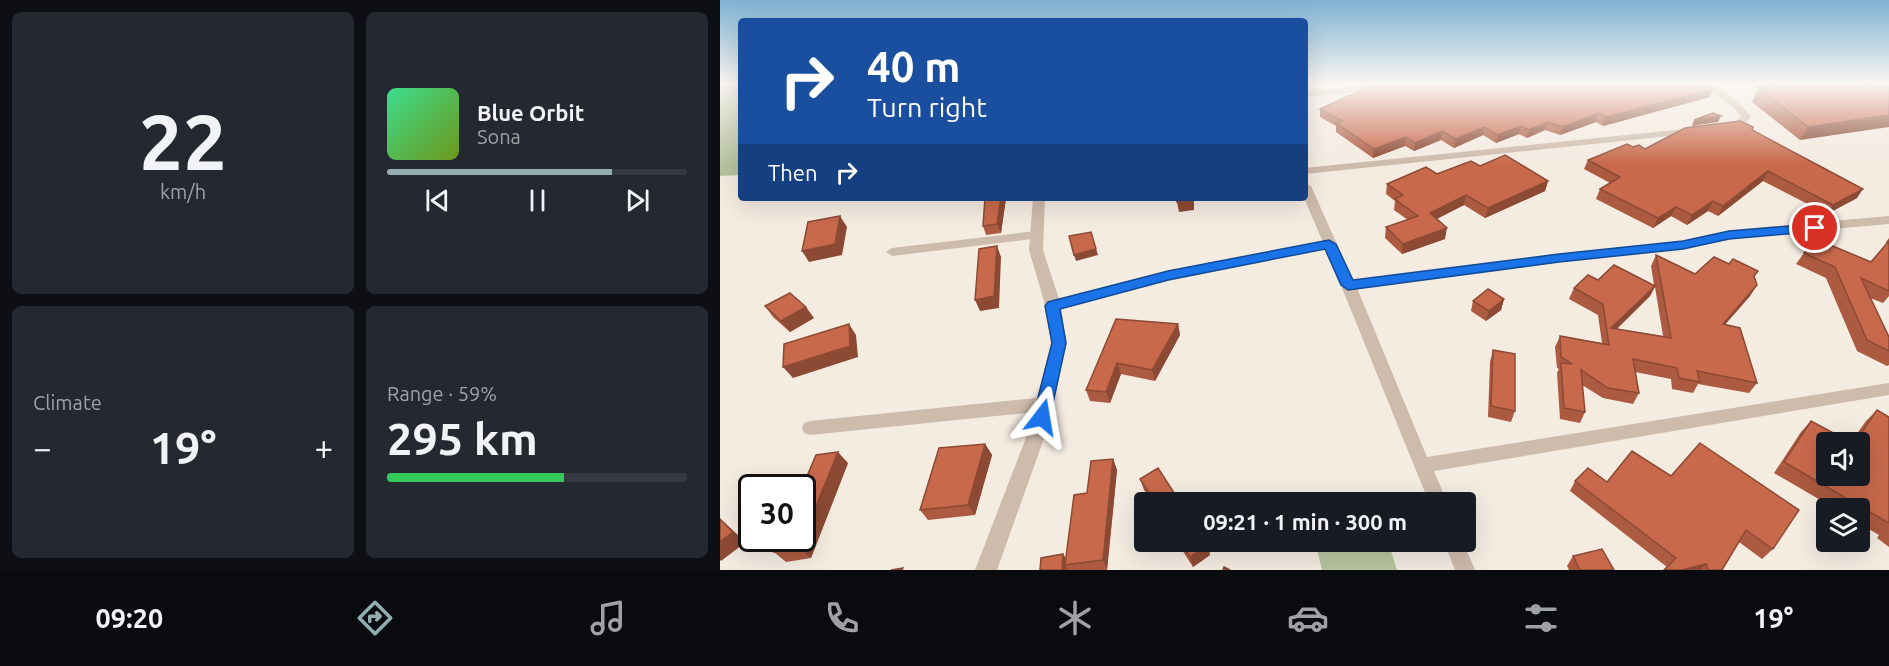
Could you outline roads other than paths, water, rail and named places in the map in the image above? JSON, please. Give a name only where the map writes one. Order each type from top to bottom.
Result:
[{"type":"street","points":[[986,570],[1046,404],[1059,343],[1053,306],[1037,256],[1039,201]]},
{"type":"street","points":[[1053,306],[1168,276],[1329,244]]},
{"type":"lane","points":[[1308,171],[1710,129],[1744,120],[1746,117],[1741,111]]},
{"type":"lane","points":[[1308,193],[1433,492]]},
{"type":"lane","points":[[1348,285],[1683,245],[1729,235],[1889,220]]},
{"type":"lane","points":[[892,252],[1036,235]]},
{"type":"lane","points":[[1422,465],[1546,448],[1704,418],[1889,389]]},
{"type":"lane","points":[[810,428],[1046,404]]},
{"type":"lane","points":[[1458,552],[1466,570]]}]
